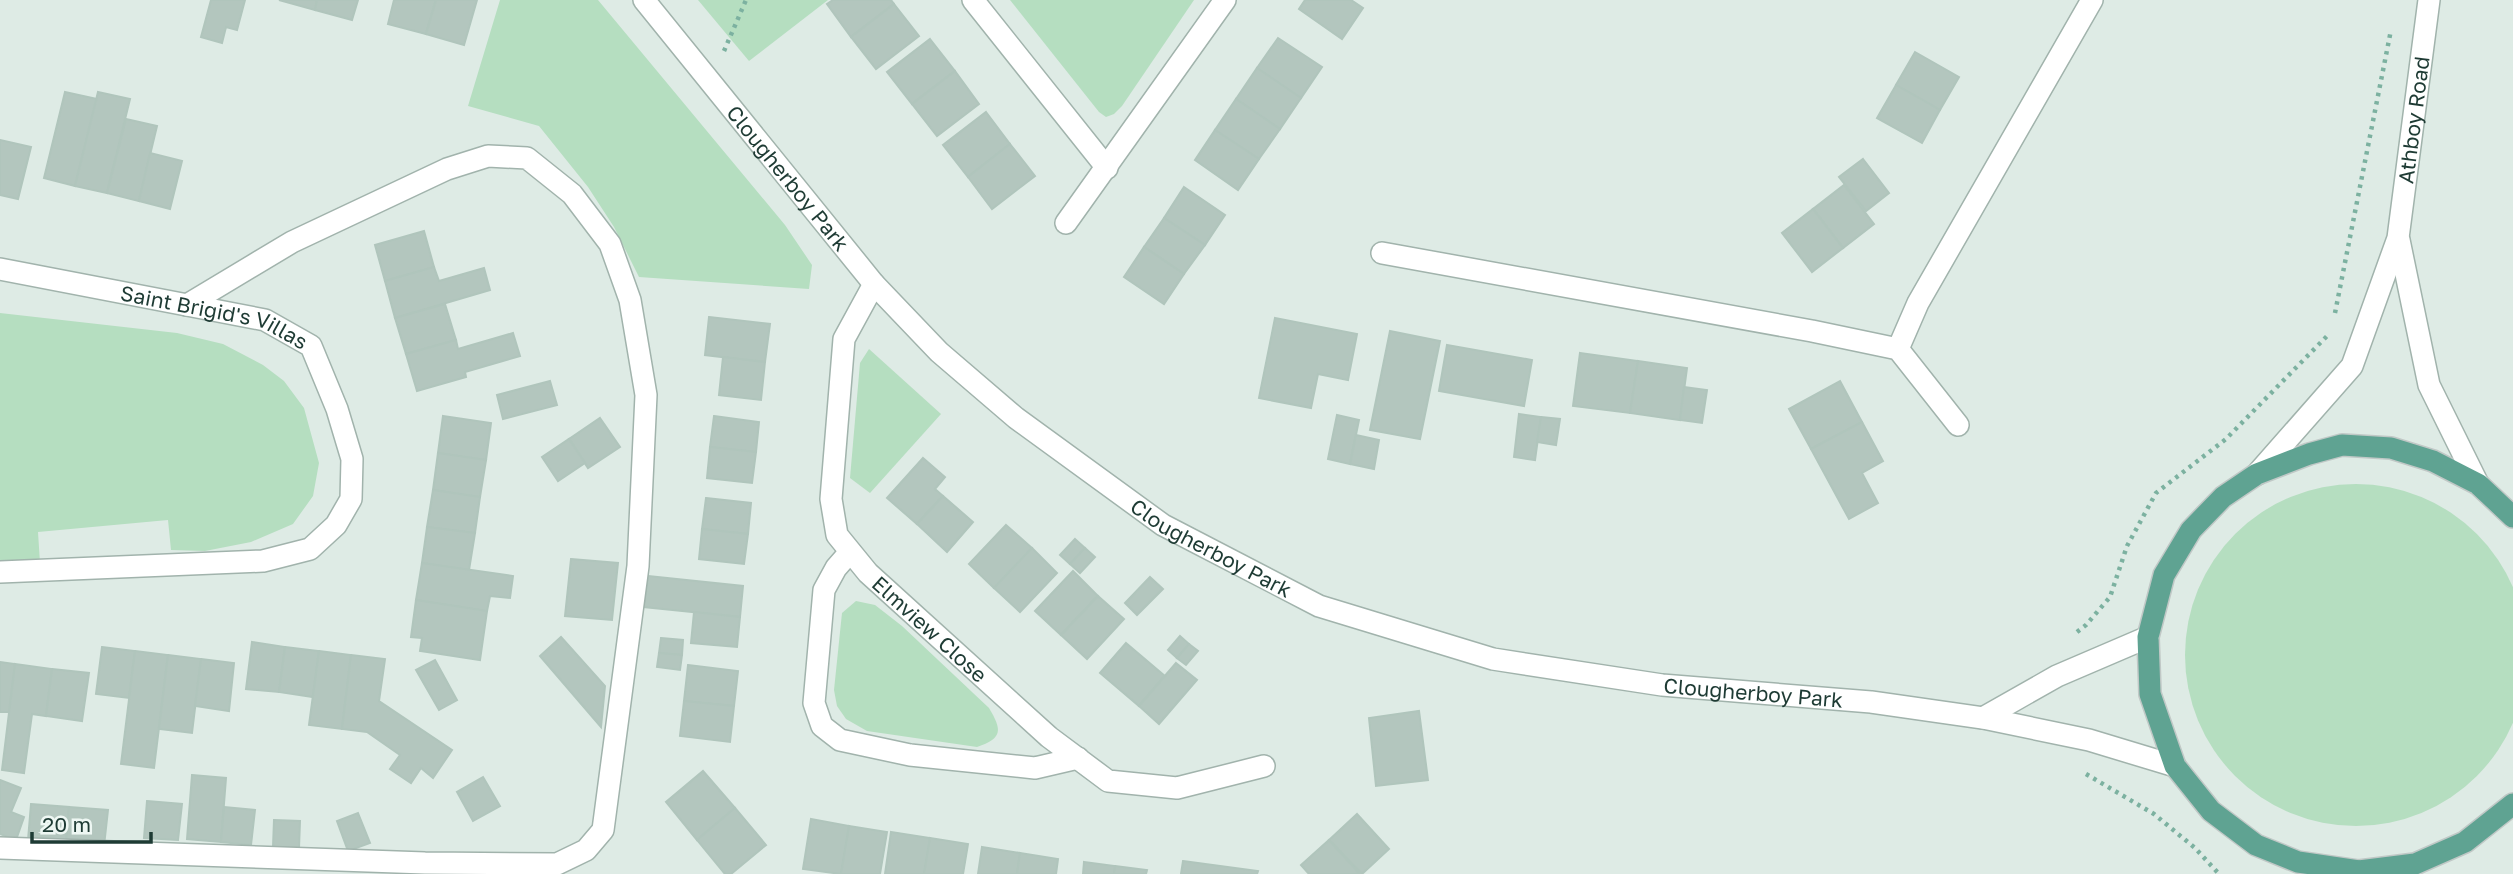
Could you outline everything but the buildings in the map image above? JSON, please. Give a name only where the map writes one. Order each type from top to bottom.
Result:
[{"type":"main road","points":[[2513,517],[2478,484],[2433,461],[2391,448],[2343,445],[2309,454],[2257,474],[2223,497],[2192,530],[2164,575],[2148,637],[2150,694],[2175,766],[2211,811],[2256,845],[2300,868],[2359,871],[2410,869],[2465,842],[2513,804]]},
{"type":"street","name":"Clougherboy Park","points":[[644,0],[874,284],[939,352],[1016,418],[1163,524],[1318,606],[1493,659],[1662,685],[1871,702],[1983,718],[2089,740],[2175,766]]},
{"type":"street","points":[[973,0],[1107,168]]},
{"type":"street","points":[[1066,223],[1224,0]]},
{"type":"street","points":[[1898,349],[1918,303],[2092,0]]},
{"type":"street","name":"Athboy Road","points":[[2398,238],[2429,0]]},
{"type":"street","points":[[0,848],[425,863],[557,864],[586,850],[603,830],[638,566],[646,395],[630,300],[610,243],[572,194],[527,158],[488,156],[447,169],[292,242],[187,305]]},
{"type":"street","points":[[2257,474],[2352,366],[2398,238]]},
{"type":"street","points":[[2398,238],[2429,385],[2478,484]]},
{"type":"street","points":[[1382,253],[1898,349],[1958,425]]},
{"type":"street","name":"Saint Brigid's Villas","points":[[0,269],[265,320],[311,346],[337,410],[352,459],[351,499],[336,525],[310,549],[264,561],[0,572]]},
{"type":"street","name":"Elmview Close","points":[[874,284],[844,339],[831,499],[837,536],[868,573],[1049,737],[1108,781],[1177,788],[1264,766]]},
{"type":"street","points":[[850,552],[836,568],[824,590],[814,703],[822,726],[840,740],[910,755],[1035,768],[1078,758]]},
{"type":"street","points":[[1983,718],[2057,676],[2148,637]]},
{"type":"path","points":[[711,81],[746,0]]},
{"type":"path","points":[[2334,318],[2392,27]]},
{"type":"path","points":[[2086,774],[2154,814],[2195,848],[2219,874]]},
{"type":"green space","points":[[500,0],[598,0],[785,225],[812,265],[809,289],[639,277],[614,227],[588,187],[539,126],[468,106]]},
{"type":"green space","points":[[698,0],[828,0],[749,61]]},
{"type":"green space","points":[[1010,0],[1194,0],[1122,106],[1106,117],[1099,112]]},
{"type":"green space","points":[[0,313],[177,333],[223,344],[263,365],[284,381],[304,408],[319,463],[313,496],[293,524],[251,542],[205,551],[171,550],[168,520],[38,532],[40,563],[0,561]]},
{"type":"green space","points":[[869,349],[941,414],[870,493],[850,478],[860,363]]},
{"type":"green space","points":[[2356,484],[2389,487],[2421,497],[2451,513],[2477,534],[2498,560],[2514,590],[2524,622],[2527,655],[2524,688],[2514,720],[2498,750],[2477,776],[2451,797],[2421,813],[2389,823],[2356,826],[2323,823],[2291,813],[2261,797],[2235,776],[2214,750],[2198,720],[2188,688],[2185,655],[2188,622],[2198,590],[2214,560],[2235,534],[2261,513],[2291,497],[2323,487]]},
{"type":"green space","points":[[856,601],[875,605],[902,626],[989,708],[998,728],[996,737],[977,747],[867,731],[846,719],[837,706],[834,690],[842,613]]}]
